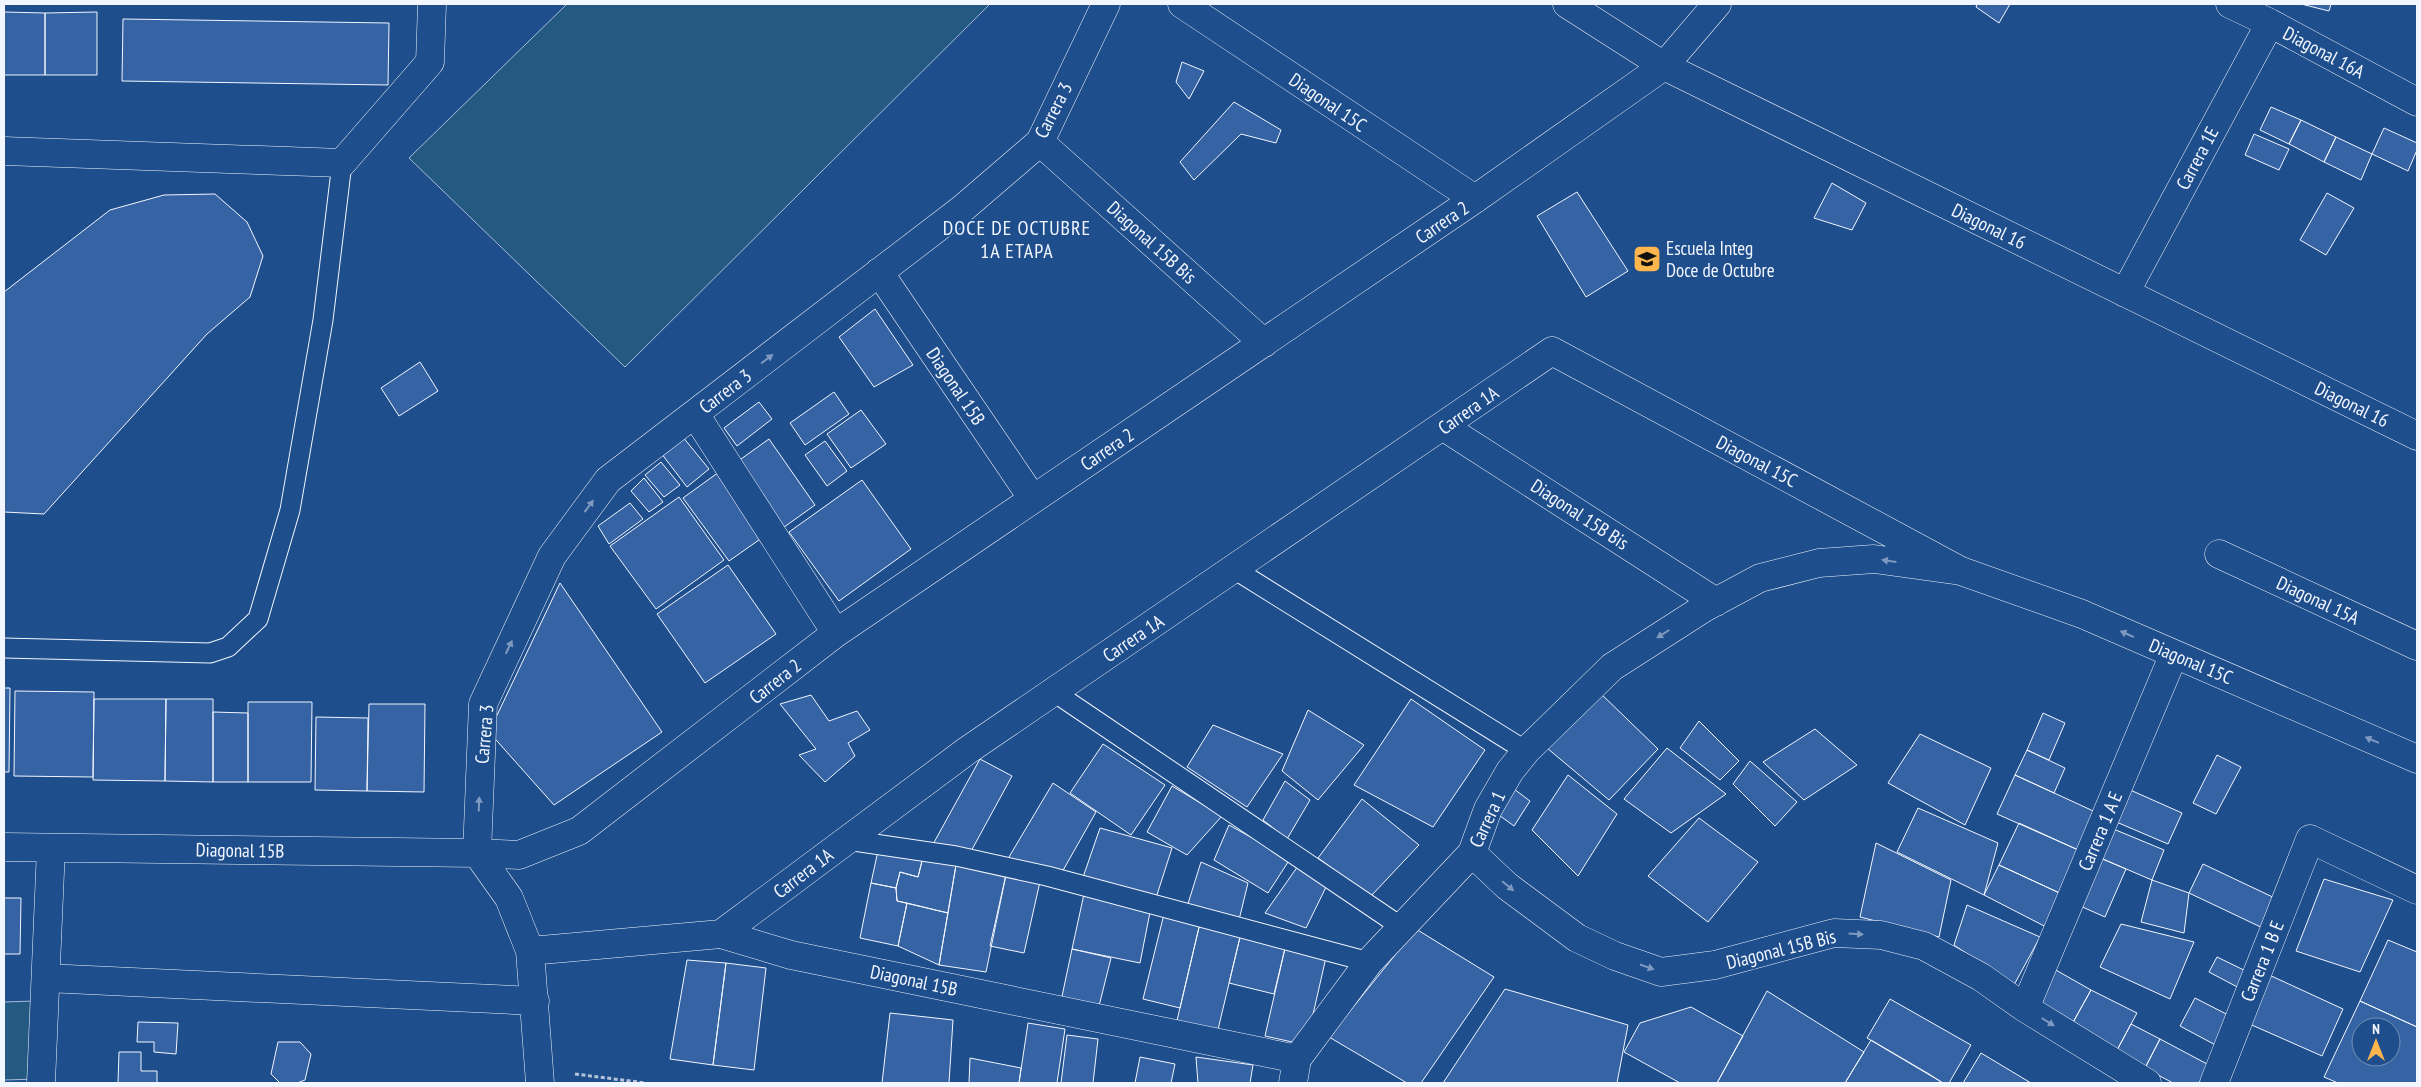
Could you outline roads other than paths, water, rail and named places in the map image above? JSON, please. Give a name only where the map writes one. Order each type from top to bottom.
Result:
[{"type":"street","points":[[4,151],[342,163],[430,62],[432,4]]},
{"type":"street","name":"Carrera 3","points":[[477,852],[483,704],[552,556],[608,480],[962,209],[1040,142],[1106,4]]},
{"type":"street","name":"Diagonal 15C","points":[[1182,4],[1475,199]]},
{"type":"street","name":"Diagonal 16","points":[[1567,4],[1664,66],[2417,436]]},
{"type":"street","name":"Carrera 2","points":[[477,852],[519,855],[580,831],[836,633],[1475,199],[1664,66],[1717,4]]},
{"type":"street","name":"Diagonal 16A","points":[[2230,4],[2270,22],[2417,102]]},
{"type":"street","name":"Carrera 1E","points":[[2125,293],[2270,22]]},
{"type":"street","name":"Diagonal 15B Bis","points":[[1040,142],[1264,343]]},
{"type":"street","name":"Diagonal 15B","points":[[879,272],[1033,499]]},
{"type":"street","name":"Diagonal 15C","points":[[1552,351],[1961,571],[2082,614],[2417,759]]},
{"type":"street","name":"Carrera 1A","points":[[721,934],[968,750],[1444,427],[1552,351]]},
{"type":"street","points":[[695,414],[836,633]]},
{"type":"street","name":"Diagonal 15B Bis","points":[[1444,427],[1710,605]]},
{"type":"street","name":"Diagonal 15A","points":[[2219,554],[2417,646]]},
{"type":"street","name":"Diagonal 15C","points":[[1710,605],[1760,578],[1819,563],[1874,559],[1961,571]]},
{"type":"street","name":"Carrera 1","points":[[1295,1071],[1369,962],[1403,928],[1472,852],[1488,809],[1510,771],[1526,751],[1612,667],[1710,605]]},
{"type":"street","name":"Carrera 1 A E","points":[[2025,1008],[2174,654]]},
{"type":"street","name":"Carrera 1 B E","points":[[2214,1083],[2310,839],[2417,890]]},
{"type":"street","name":"Diagonal 15B","points":[[4,847],[477,852]]},
{"type":"street","points":[[41,1083],[52,848]]},
{"type":"street","points":[[477,852],[510,898],[530,951],[539,1076]]},
{"type":"street","name":"Diagonal 15B Bis","points":[[1472,852],[1507,886],[1577,938],[1615,956],[1661,972],[1715,965],[1834,933],[1881,935],[1924,946],[1981,977],[2025,1008],[2147,1083]]},
{"type":"street","name":"Diagonal 15B","points":[[530,951],[721,934],[791,955],[1295,1071]]},
{"type":"street","points":[[46,978],[535,1001]]},
{"type":"lane","points":[[4,648],[210,653],[228,647],[258,620],[290,510],[323,320],[342,163]]},
{"type":"lane","points":[[1234,569],[1526,751]]},
{"type":"lane","points":[[1054,692],[1403,928]]},
{"type":"lane","points":[[847,840],[956,856],[1047,876],[1369,962]]},
{"type":"place","name":"Escuela Integ Doce de Octubre","points":[[1647,259]]},
{"type":"district","name":"DOCE DE OCTUBRE 1A ETAPA","points":[[1017,240]]}]
